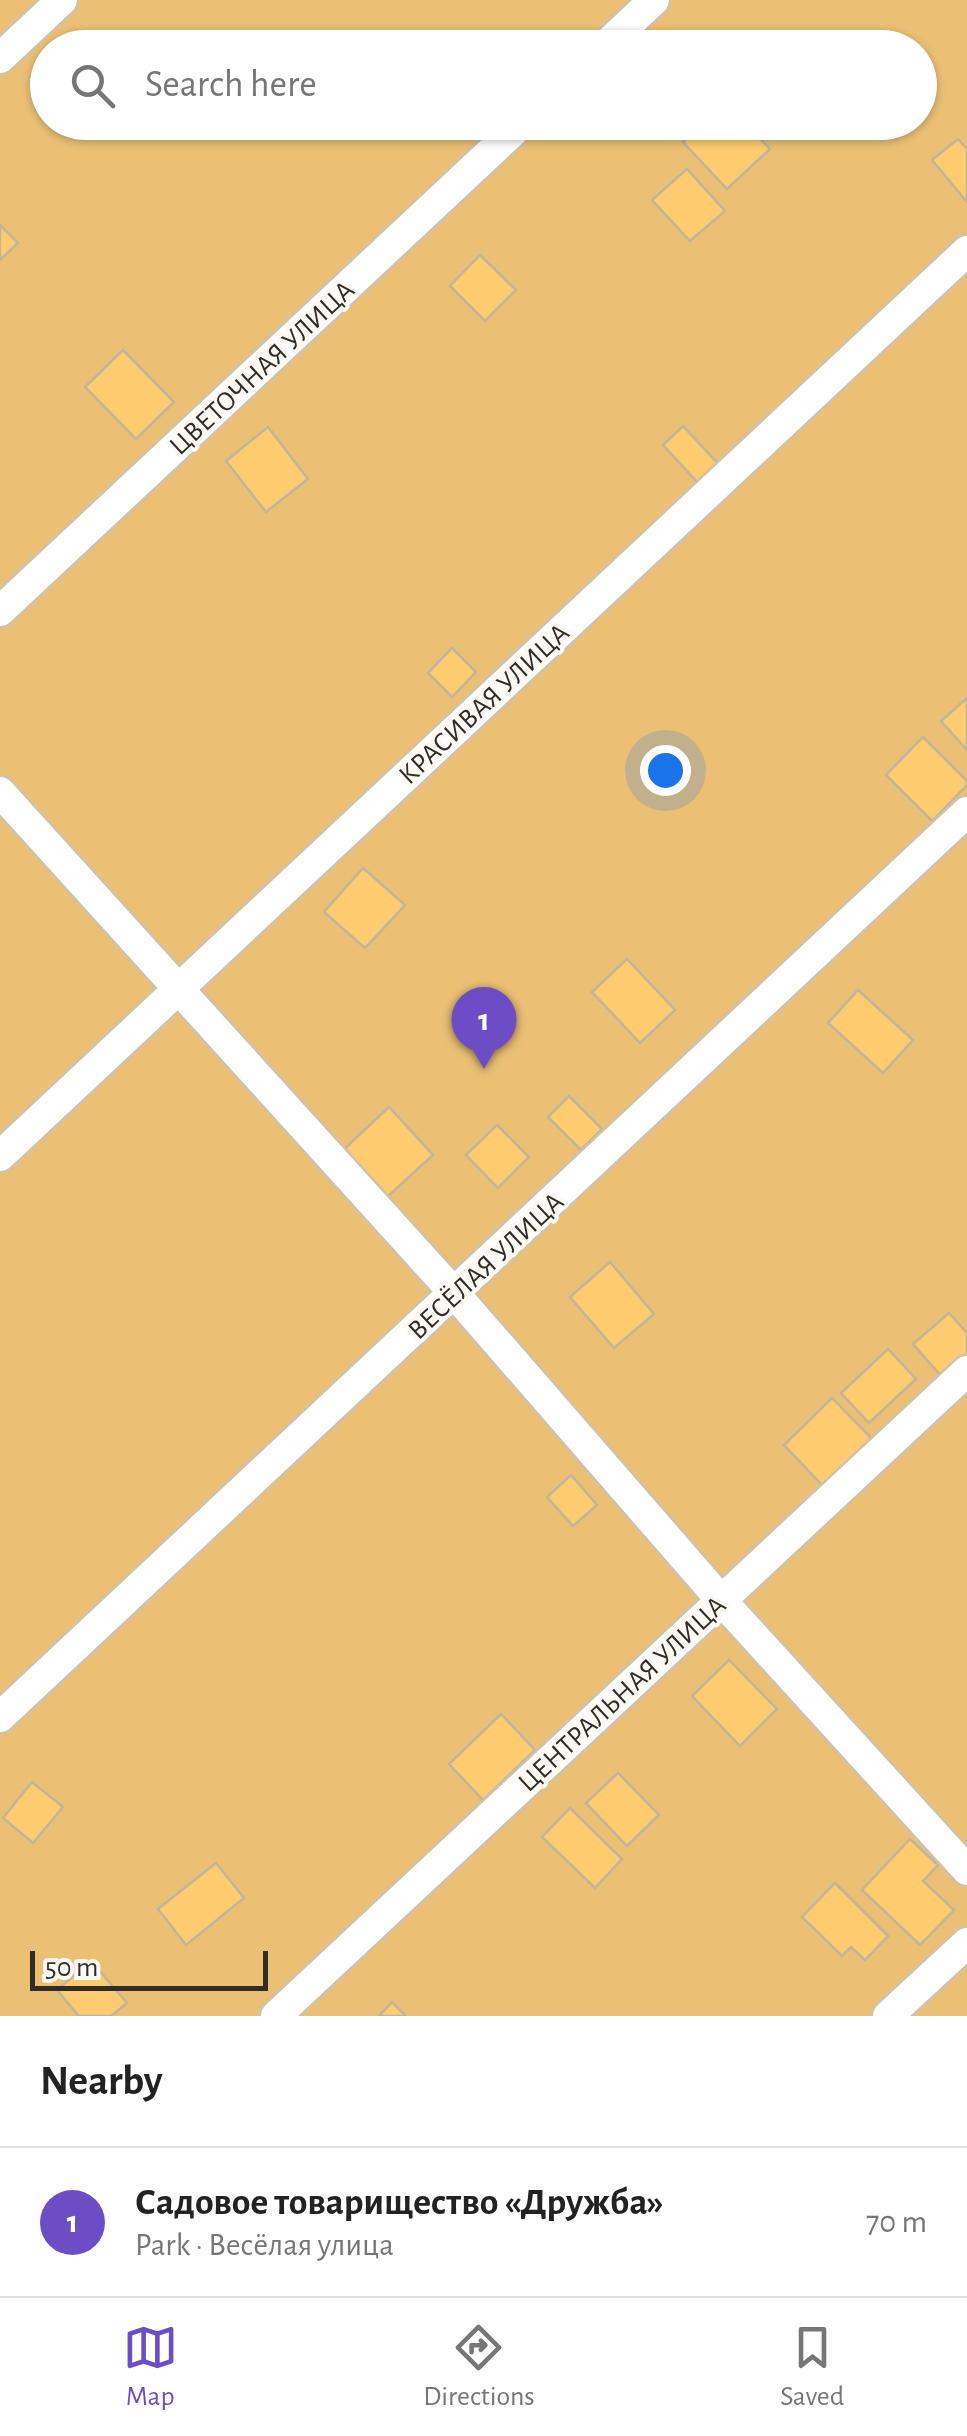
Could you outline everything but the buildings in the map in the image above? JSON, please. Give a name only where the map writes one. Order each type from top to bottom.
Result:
[{"type":"street","points":[[0,58],[62,0]]},
{"type":"street","points":[[622,30],[654,0]]},
{"type":"street","name":"ЦВЕТОЧНАЯ УЛИЦА","points":[[0,611],[504,140]]},
{"type":"street","name":"КРАСИВАЯ УЛИЦА","points":[[0,1156],[967,251]]},
{"type":"street","points":[[0,792],[455,1294],[721,1600],[967,1870]]},
{"type":"street","name":"ВЕСЁЛАЯ УЛИЦА","points":[[0,1717],[967,812]]},
{"type":"street","name":"ЦЕНТРАЛЬНАЯ УЛИЦА","points":[[276,2016],[967,1371]]},
{"type":"street","points":[[888,2016],[967,1943]]},
{"type":"shaded area","points":[[0,0],[967,0],[967,2016],[0,2016]]},
{"type":"place","name":"Садовое товарищество «Дружба»","points":[[484,1069]]}]
